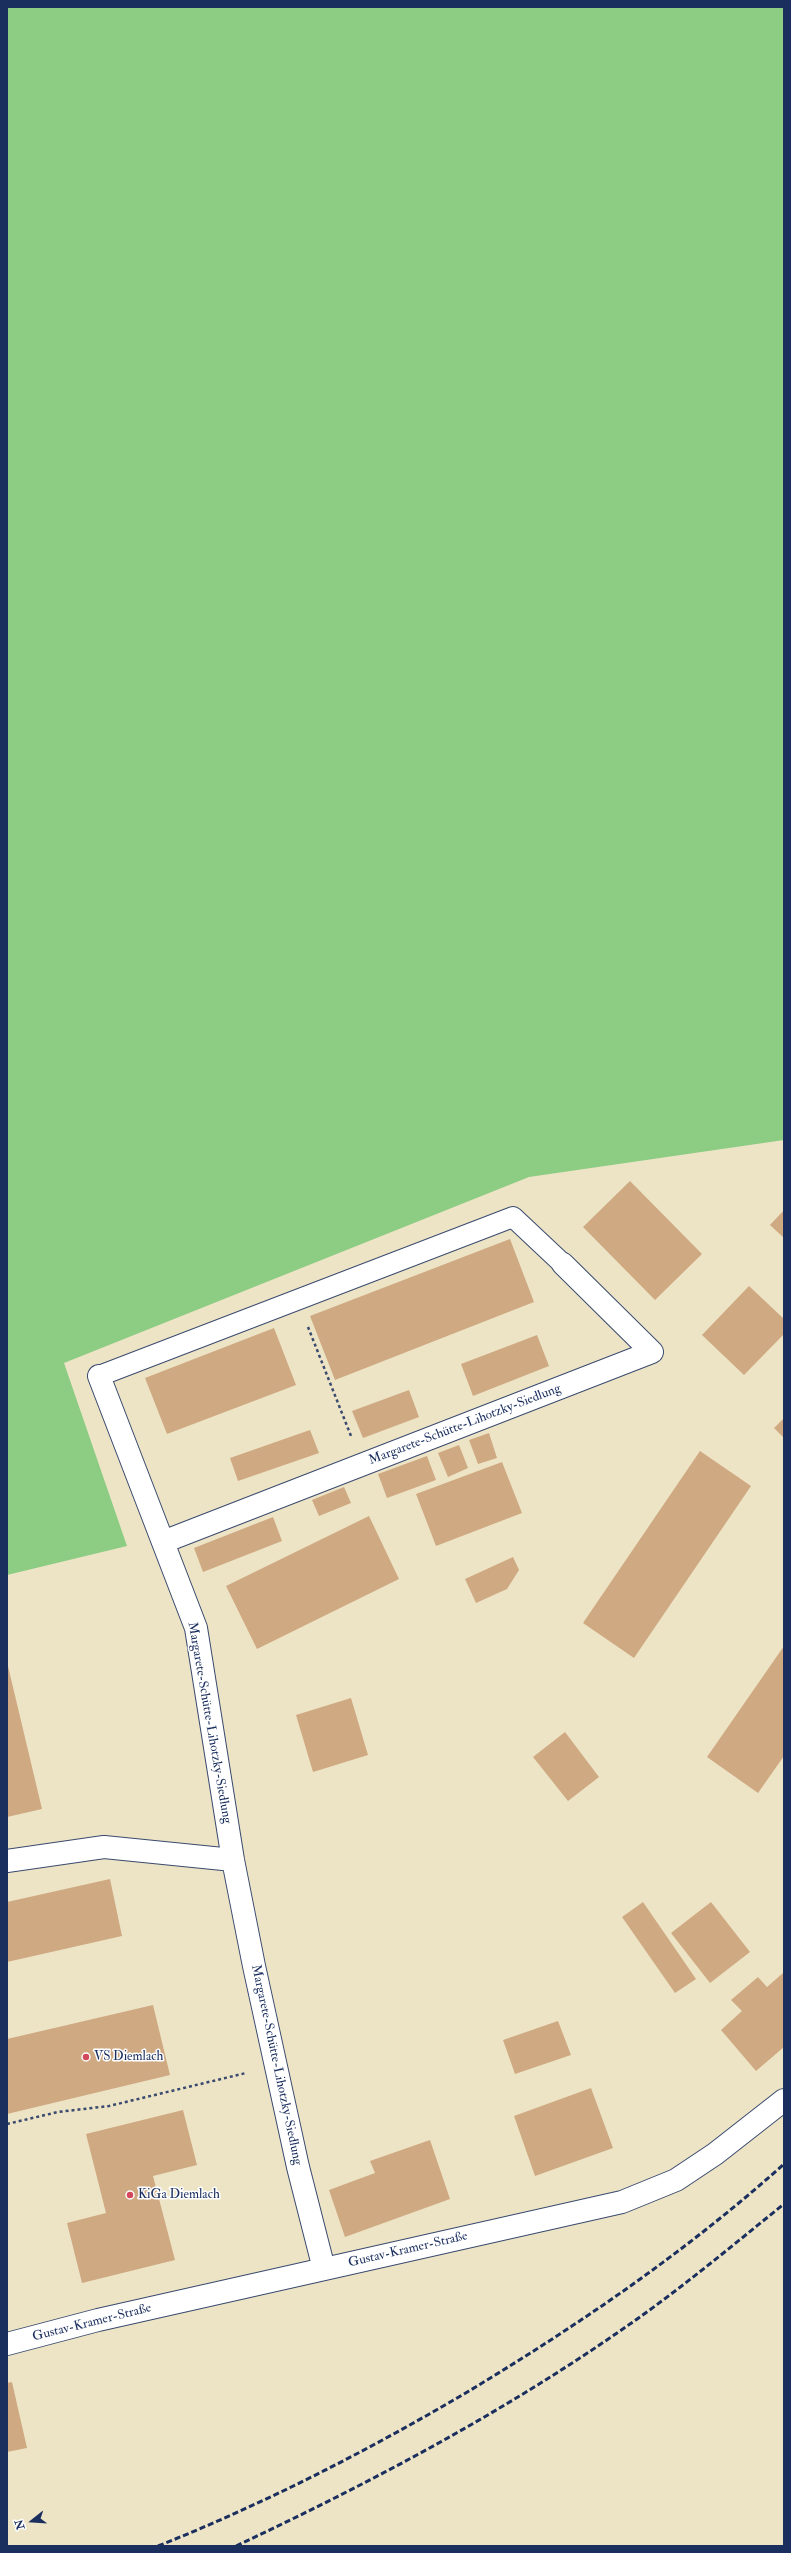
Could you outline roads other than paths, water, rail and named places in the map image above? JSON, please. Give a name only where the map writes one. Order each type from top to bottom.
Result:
[{"type":"street","name":"Margarete-Schütte-Lihotzky-Siedlung","points":[[163,1542],[652,1352],[563,1264]]},
{"type":"street","name":"Margarete-Schütte-Lihotzky-Siedlung","points":[[99,1376],[196,1628],[233,1860],[275,2066],[298,2167],[324,2269]]},
{"type":"street","points":[[7,1861],[104,1847],[233,1860]]},
{"type":"street","name":"Gustav-Kramer-Straße","points":[[7,2344],[98,2320],[622,2202],[676,2180],[715,2154],[784,2100]]},
{"type":"lane","points":[[99,1376],[513,1217],[563,1264]]},
{"type":"railway","points":[[158,2546],[277,2494],[355,2455],[431,2413],[510,2366],[592,2313],[632,2285],[709,2227],[784,2164]]},
{"type":"railway","points":[[236,2546],[338,2497],[487,2416],[583,2356],[650,2310],[708,2266],[784,2204]]},
{"type":"place","name":"VS Diemlach","points":[[86,2057]]},
{"type":"place","name":"KiGa Diemlach","points":[[130,2195]]}]
